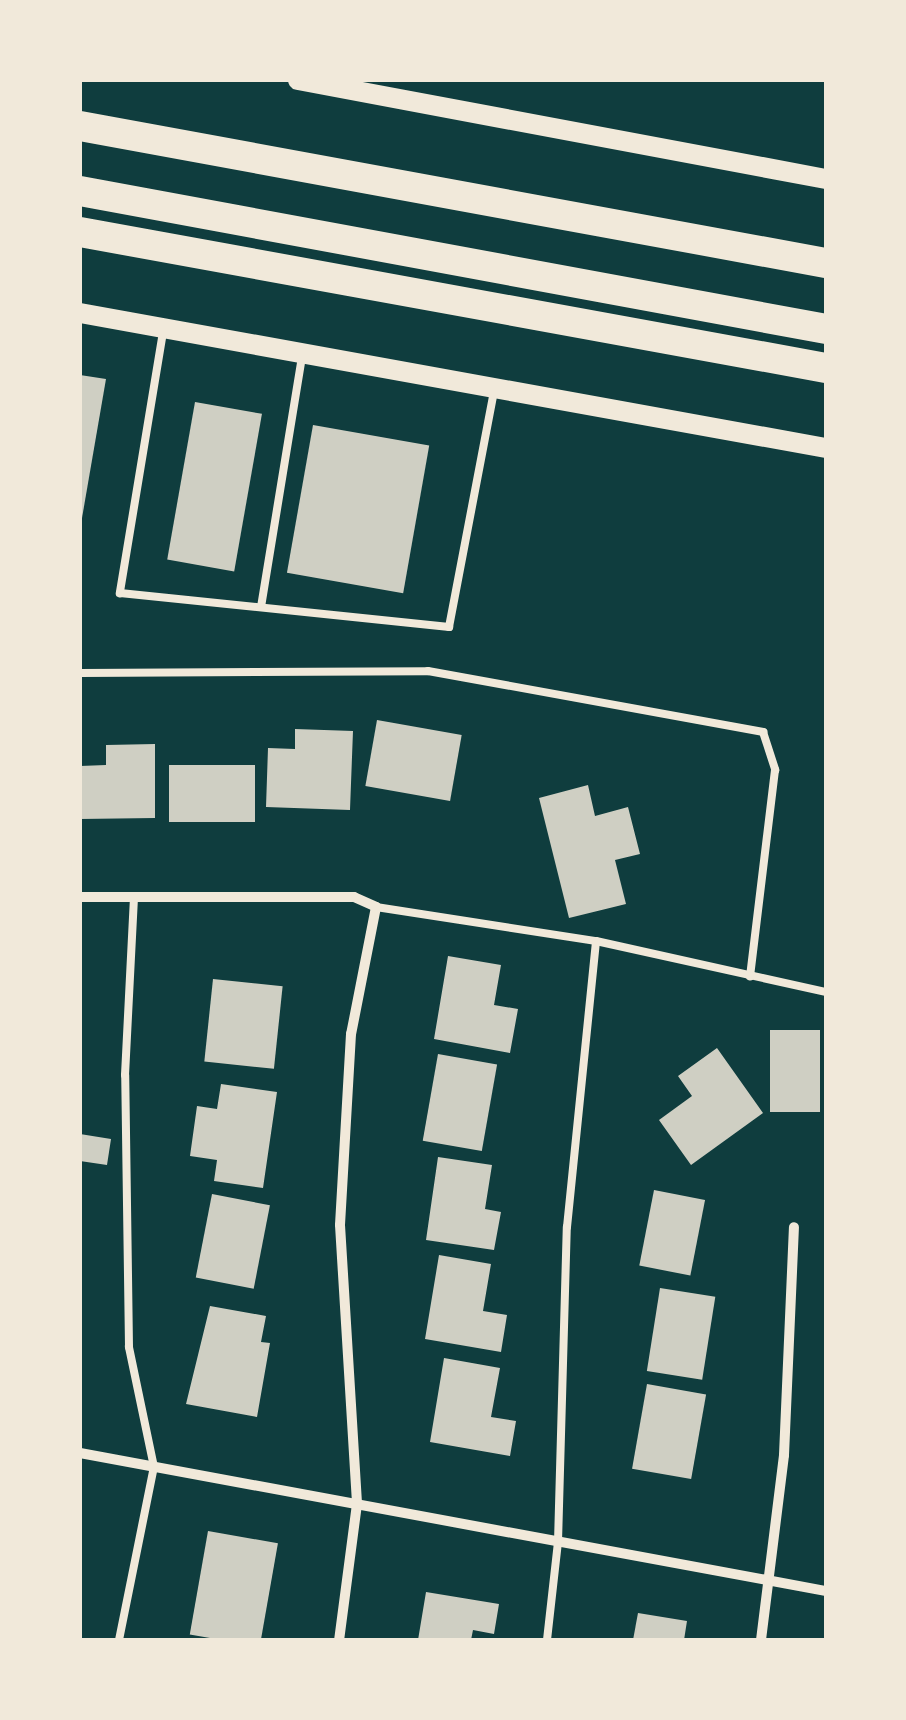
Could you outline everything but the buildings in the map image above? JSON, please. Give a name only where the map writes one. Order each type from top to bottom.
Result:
[{"type":"highway","points":[[80,126],[826,263]]},
{"type":"highway","points":[[80,191],[826,329]]},
{"type":"highway","points":[[80,232],[826,368]]},
{"type":"main road","points":[[298,80],[826,179]]},
{"type":"main road","points":[[80,313],[826,448]]},
{"type":"street","points":[[80,897],[354,896],[376,906],[351,1034],[340,1225],[356,1504],[339,1640]]},
{"type":"street","points":[[761,1640],[784,1455],[794,1227]]},
{"type":"street","points":[[80,1453],[826,1591]]},
{"type":"lane","points":[[164,328],[120,593],[449,627],[495,387]]},
{"type":"lane","points":[[261,608],[303,352]]},
{"type":"lane","points":[[80,673],[428,671],[763,732],[776,770],[750,976]]},
{"type":"lane","points":[[119,1640],[154,1467],[129,1347],[125,1075],[134,898]]},
{"type":"lane","points":[[376,906],[596,942],[826,992]]},
{"type":"lane","points":[[547,1640],[558,1542],[567,1227],[596,942]]}]
